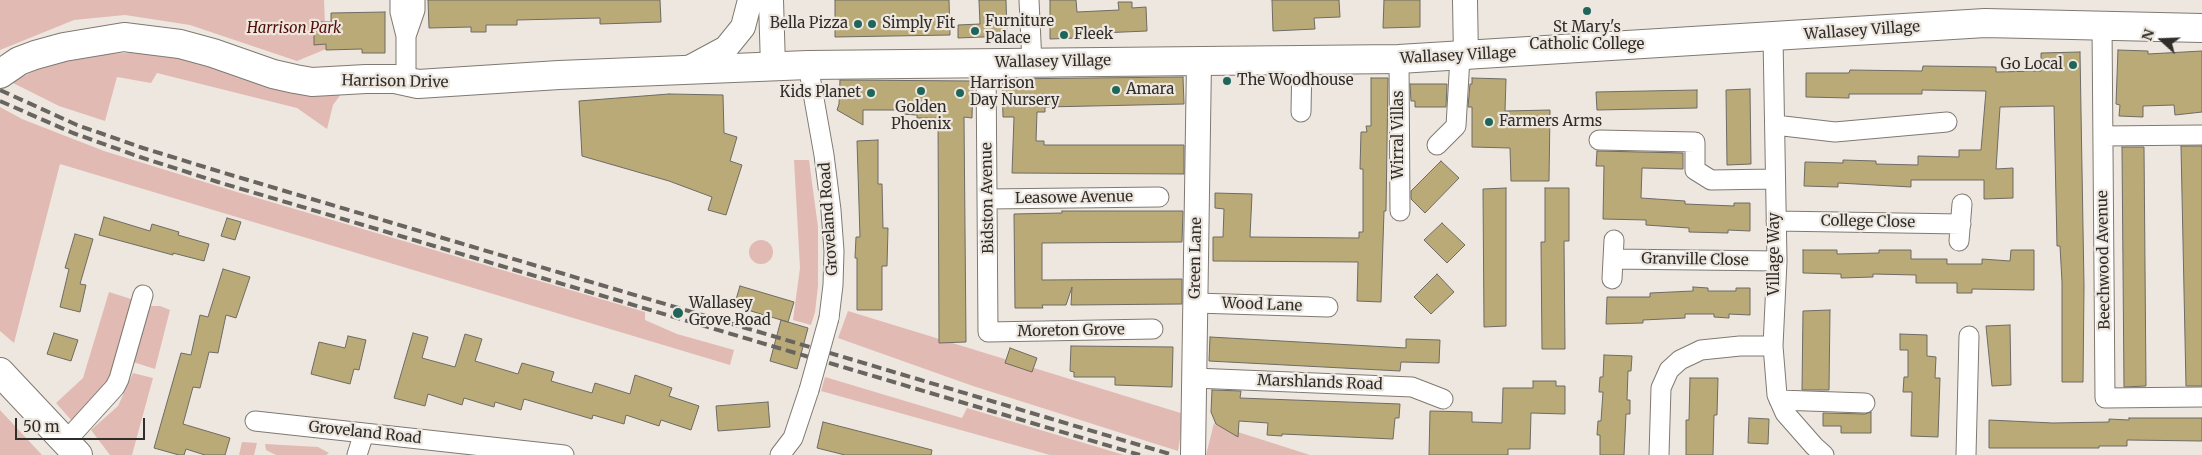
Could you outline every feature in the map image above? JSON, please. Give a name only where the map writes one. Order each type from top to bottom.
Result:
[{"type":"main road","name":"Wallasey Village","points":[[773,67],[1032,62],[1399,60],[1985,23],[2202,28]]},
{"type":"main road","name":"Harrison Drive","points":[[9,68],[64,46],[124,37],[180,44],[213,53],[273,74],[312,82],[395,79],[418,84],[444,84],[550,76],[773,67]]},
{"type":"main road","points":[[0,372],[72,448]]},
{"type":"street","points":[[400,0],[400,12],[406,36],[406,82]]},
{"type":"street","points":[[406,36],[416,10],[415,0]]},
{"type":"street","points":[[686,70],[726,48],[743,27],[750,0]]},
{"type":"street","points":[[771,0],[773,67]]},
{"type":"street","points":[[1029,0],[1032,62]]},
{"type":"street","points":[[1437,145],[1456,126],[1463,57],[1465,0]]},
{"type":"street","name":"Beechwood Avenue","points":[[2102,25],[2106,398],[2202,397]]},
{"type":"street","name":"Village Way","points":[[1773,37],[1777,261],[1773,346],[1779,400],[1784,413],[1823,455]]},
{"type":"street","points":[[1301,112],[1302,60]]},
{"type":"street","name":"Wirral Villas","points":[[1399,60],[1400,211]]},
{"type":"street","name":"Green Lane","points":[[1193,455],[1199,61]]},
{"type":"street","name":"Bidston Avenue","points":[[986,63],[988,332]]},
{"type":"street","name":"Groveland Road","points":[[780,455],[793,438],[810,390],[829,318],[833,285],[834,252],[824,155],[808,65]]},
{"type":"street","points":[[1775,125],[1835,132],[1947,122]]},
{"type":"street","points":[[2103,136],[2202,136]]},
{"type":"street","points":[[1599,140],[1695,142],[1695,170],[1711,180],[1775,179]]},
{"type":"street","name":"Leasowe Avenue","points":[[988,199],[1159,197]]},
{"type":"street","name":"College Close","points":[[1776,220],[1960,232],[1962,204]]},
{"type":"street","points":[[1612,279],[1614,240]]},
{"type":"street","name":"Granville Close","points":[[1613,259],[1777,261]]},
{"type":"street","points":[[72,448],[119,379],[143,295]]},
{"type":"street","name":"Wood Lane","points":[[1196,303],[1328,307]]},
{"type":"street","name":"Moreton Grove","points":[[988,332],[1153,329]]},
{"type":"street","points":[[1966,455],[1969,336]]},
{"type":"street","points":[[1659,455],[1661,388],[1669,370],[1680,360],[1701,350],[1740,346],[1773,346]]},
{"type":"street","name":"Marshlands Road","points":[[1194,378],[1412,386],[1443,400]]},
{"type":"street","points":[[1779,400],[1865,402]]},
{"type":"street","name":"Groveland Road","points":[[255,421],[564,455]]},
{"type":"street","points":[[358,455],[364,433]]},
{"type":"green space","name":"Harrison Park","points":[[0,0],[324,0],[326,49],[297,61],[190,25],[125,15],[74,20],[0,50]]},
{"type":"green space","points":[[151,52],[341,94],[333,105],[327,129],[297,108],[157,73],[151,83],[117,77],[105,121],[59,106],[11,82],[45,66],[102,54]]},
{"type":"green space","points":[[0,107],[22,119],[104,151],[645,312],[645,320],[677,334],[734,350],[730,365],[60,164],[14,343],[0,331]]},
{"type":"green space","points":[[794,160],[809,160],[818,227],[818,286],[815,312],[811,325],[793,320],[800,268]]},
{"type":"green space","points":[[761,240],[770,243],[773,252],[770,261],[761,264],[752,261],[749,252],[752,243]]},
{"type":"green space","points":[[109,292],[131,299],[134,309],[113,384],[91,407],[72,421],[56,403],[83,378]]},
{"type":"green space","points":[[149,306],[160,306],[170,310],[155,369],[133,362]]},
{"type":"green space","points":[[848,311],[1184,414],[1178,451],[973,386],[838,338]]},
{"type":"green space","points":[[133,373],[153,378],[132,455],[110,455],[91,430],[118,406]]},
{"type":"green space","points":[[825,377],[962,418],[967,408],[1124,455],[1050,455],[821,391]]},
{"type":"green space","points":[[0,410],[42,455],[0,455]]},
{"type":"green space","points":[[1214,423],[1216,425],[1310,455],[1206,455]]},
{"type":"green space","points":[[242,442],[257,443],[254,455],[239,455]]},
{"type":"green space","points":[[265,444],[318,447],[329,453],[326,455],[276,455],[266,450]]},
{"type":"building","points":[[428,0],[660,0],[661,22],[600,24],[600,18],[517,20],[517,25],[486,25],[486,32],[471,32],[471,27],[429,28]]},
{"type":"building","points":[[835,0],[949,0],[950,35],[835,37]]},
{"type":"building","points":[[979,0],[1006,0],[1007,36],[958,38],[958,25],[980,24]]},
{"type":"building","points":[[1050,0],[1076,0],[1077,12],[1119,10],[1118,2],[1132,2],[1132,8],[1146,7],[1147,31],[1077,34],[1077,38],[1050,39]]},
{"type":"building","points":[[1272,0],[1339,0],[1340,17],[1314,18],[1315,29],[1273,31]]},
{"type":"building","points":[[1384,0],[1420,0],[1420,27],[1383,28]]},
{"type":"building","points":[[385,12],[385,53],[362,53],[362,49],[326,50],[326,44],[314,45],[314,22],[331,22],[331,13]]},
{"type":"building","points":[[2118,50],[2148,51],[2148,54],[2202,51],[2202,112],[2175,115],[2174,105],[2143,106],[2143,117],[2119,116],[2120,105],[2116,104]]},
{"type":"building","points":[[2080,52],[2084,286],[2083,382],[2062,382],[2062,282],[2060,246],[2057,246],[2054,106],[2000,107],[1996,169],[2013,168],[2013,198],[1984,199],[1984,180],[1911,180],[1911,187],[1838,183],[1838,187],[1804,186],[1805,162],[1843,163],[1843,160],[1876,161],[1876,164],[1918,165],[1918,156],[1959,157],[1959,150],[1981,150],[1986,91],[1922,90],[1922,94],[1849,94],[1849,98],[1806,97],[1806,73],[1849,73],[1850,70],[1922,71],[1923,66],[1996,67],[1996,72],[2041,71],[2041,53]]},
{"type":"building","points":[[1183,77],[1184,104],[1045,107],[1045,112],[1037,112],[1036,141],[1044,141],[1044,145],[1184,145],[1184,174],[1012,173],[1014,117],[1003,117],[1002,79]]},
{"type":"building","points":[[1371,78],[1388,78],[1386,211],[1384,211],[1381,302],[1357,301],[1358,262],[1213,261],[1213,237],[1223,237],[1224,209],[1215,208],[1215,193],[1252,194],[1250,237],[1359,238],[1359,232],[1363,232],[1363,169],[1360,169],[1361,132],[1367,132],[1366,126],[1371,126]]},
{"type":"building","points":[[1472,78],[1506,79],[1505,111],[1550,110],[1549,181],[1511,181],[1510,148],[1472,147],[1472,107],[1468,107]]},
{"type":"building","points":[[840,80],[973,81],[972,118],[964,117],[966,342],[939,343],[938,118],[917,118],[917,115],[901,114],[901,110],[863,110],[863,125],[837,110]]},
{"type":"building","points":[[1410,84],[1447,84],[1446,107],[1415,107],[1415,101],[1411,101]]},
{"type":"building","points":[[1750,89],[1751,164],[1727,165],[1726,90]]},
{"type":"building","points":[[1697,90],[1697,108],[1597,110],[1596,92]]},
{"type":"building","points":[[669,94],[723,95],[724,133],[737,137],[730,161],[742,165],[726,215],[708,210],[712,197],[669,181],[582,156],[579,101]]},
{"type":"building","points":[[878,140],[878,184],[882,184],[883,228],[888,228],[887,266],[882,266],[882,310],[857,310],[857,258],[855,258],[856,237],[860,237],[857,141]]},
{"type":"building","points":[[2181,146],[2202,146],[2202,386],[2186,386]]},
{"type":"building","points":[[2122,147],[2144,147],[2146,386],[2124,387]]},
{"type":"building","points":[[1597,151],[1683,153],[1683,169],[1642,168],[1641,198],[1685,201],[1685,204],[1734,206],[1734,203],[1750,203],[1750,231],[1728,230],[1728,233],[1689,232],[1689,228],[1646,225],[1646,220],[1603,219],[1604,166],[1596,166]]},
{"type":"building","points":[[1441,161],[1459,178],[1425,213],[1411,199],[1411,191]]},
{"type":"building","points":[[1506,188],[1506,326],[1484,327],[1483,189]]},
{"type":"building","points":[[1545,188],[1569,188],[1569,241],[1564,241],[1565,349],[1542,349],[1541,242],[1545,242]]},
{"type":"building","points":[[1062,211],[1183,211],[1182,242],[1042,243],[1042,280],[1182,279],[1182,304],[1071,305],[1072,287],[1066,305],[1042,305],[1043,308],[1015,308],[1014,214],[1062,213]]},
{"type":"building","points":[[104,217],[150,231],[152,224],[179,232],[178,235],[209,244],[204,261],[173,253],[173,255],[99,235]]},
{"type":"building","points":[[227,218],[241,222],[235,240],[221,236]]},
{"type":"building","points":[[1442,223],[1465,245],[1447,263],[1424,240]]},
{"type":"building","points":[[75,234],[93,239],[80,284],[86,285],[80,312],[60,307],[69,269],[65,268]]},
{"type":"building","points":[[1803,250],[1837,250],[1837,254],[1879,253],[1879,250],[1911,250],[1911,259],[1947,259],[1947,264],[1982,264],[1982,259],[2010,261],[2011,250],[2034,250],[2034,290],[1972,289],[1972,293],[1957,293],[1957,283],[1916,283],[1916,275],[1873,274],[1873,277],[1841,278],[1841,274],[1803,273]]},
{"type":"building","points":[[223,269],[250,277],[236,318],[226,315],[218,353],[209,352],[200,388],[193,387],[183,424],[230,438],[225,455],[205,455],[186,449],[184,455],[179,455],[154,448],[181,353],[191,355],[200,315],[208,317]]},
{"type":"building","points":[[1437,274],[1454,292],[1431,314],[1414,297]]},
{"type":"building","points":[[740,286],[794,302],[788,322],[734,306]]},
{"type":"building","points":[[1693,287],[1708,288],[1708,291],[1736,291],[1736,288],[1750,288],[1750,315],[1729,314],[1729,318],[1714,317],[1714,314],[1685,314],[1685,318],[1643,320],[1643,323],[1606,324],[1607,297],[1650,297],[1650,293],[1693,291]]},
{"type":"building","points":[[1830,310],[1829,390],[1802,390],[1803,311]]},
{"type":"building","points":[[781,320],[808,328],[797,369],[770,361]]},
{"type":"building","points":[[2010,325],[2011,385],[1992,386],[1986,326]]},
{"type":"building","points":[[54,333],[78,340],[71,361],[47,354]]},
{"type":"building","points":[[413,333],[428,337],[422,358],[455,367],[465,334],[482,339],[475,361],[518,374],[522,363],[554,372],[551,381],[592,393],[595,383],[630,394],[635,375],[672,388],[669,396],[699,406],[691,430],[661,420],[659,426],[626,415],[624,424],[593,415],[592,419],[524,399],[521,410],[495,402],[494,407],[464,398],[462,405],[428,394],[425,406],[394,398]]},
{"type":"building","points":[[1900,334],[1927,335],[1927,356],[1936,357],[1935,378],[1940,378],[1938,437],[1911,436],[1912,392],[1903,392],[1904,377],[1908,377],[1908,350],[1900,350]]},
{"type":"building","points":[[348,336],[366,340],[359,370],[354,369],[350,384],[311,374],[319,342],[345,348]]},
{"type":"building","points":[[1210,337],[1406,348],[1406,339],[1440,340],[1439,363],[1401,362],[1400,371],[1209,361]]},
{"type":"building","points":[[1071,346],[1173,347],[1172,387],[1115,385],[1115,377],[1074,377],[1074,372],[1070,371]]},
{"type":"building","points":[[1010,348],[1037,358],[1032,372],[1005,363]]},
{"type":"building","points":[[1604,355],[1632,356],[1631,371],[1628,371],[1627,400],[1630,400],[1630,414],[1626,414],[1624,455],[1600,455],[1600,435],[1597,435],[1598,421],[1601,421],[1603,392],[1599,392],[1600,377],[1603,377]]},
{"type":"building","points":[[1690,378],[1718,378],[1717,415],[1714,415],[1713,455],[1686,455],[1686,420],[1689,420]]},
{"type":"building","points":[[1533,381],[1556,381],[1556,386],[1565,386],[1565,414],[1531,413],[1530,449],[1508,449],[1508,455],[1429,455],[1430,411],[1472,412],[1472,422],[1502,423],[1503,388],[1533,388]]},
{"type":"building","points":[[1212,390],[1241,391],[1240,398],[1400,404],[1399,418],[1395,418],[1393,439],[1267,435],[1268,423],[1239,421],[1238,437],[1216,424],[1211,412]]},
{"type":"building","points":[[768,402],[770,427],[718,431],[716,406]]},
{"type":"building","points":[[1871,412],[1871,433],[1841,433],[1841,426],[1823,426],[1823,413],[1865,414]]},
{"type":"building","points":[[1749,418],[1769,419],[1768,444],[1748,443]]},
{"type":"building","points":[[2129,418],[2202,418],[2202,441],[2127,440],[2127,446],[2099,446],[2099,448],[1989,448],[1989,420],[2053,423],[2109,422],[2109,419],[2129,420]]},
{"type":"building","points":[[823,422],[932,450],[931,455],[845,455],[817,448]]},
{"type":"railway","points":[[0,90],[77,125],[143,148],[1173,455]]},
{"type":"railway","points":[[0,101],[73,133],[218,182],[1140,455]]},
{"type":"place","name":"St Mary's Catholic College","points":[[1587,11]]},
{"type":"place","name":"Bella Pizza","points":[[858,24]]},
{"type":"place","name":"Simply Fit","points":[[872,24]]},
{"type":"place","name":"Furniture Palace","points":[[975,31]]},
{"type":"place","name":"Fleek","points":[[1064,35]]},
{"type":"place","name":"Go Local","points":[[2073,65]]},
{"type":"place","name":"The Woodhouse","points":[[1227,81]]},
{"type":"place","name":"Amara","points":[[1116,90]]},
{"type":"place","name":"Golden Phoenix","points":[[921,91]]},
{"type":"place","name":"Kids Planet","points":[[871,93]]},
{"type":"place","name":"Harrison Day Nursery","points":[[960,93]]},
{"type":"place","name":"Farmers Arms","points":[[1489,122]]},
{"type":"place","name":"Wallasey Grove Road","points":[[678,313]]}]
